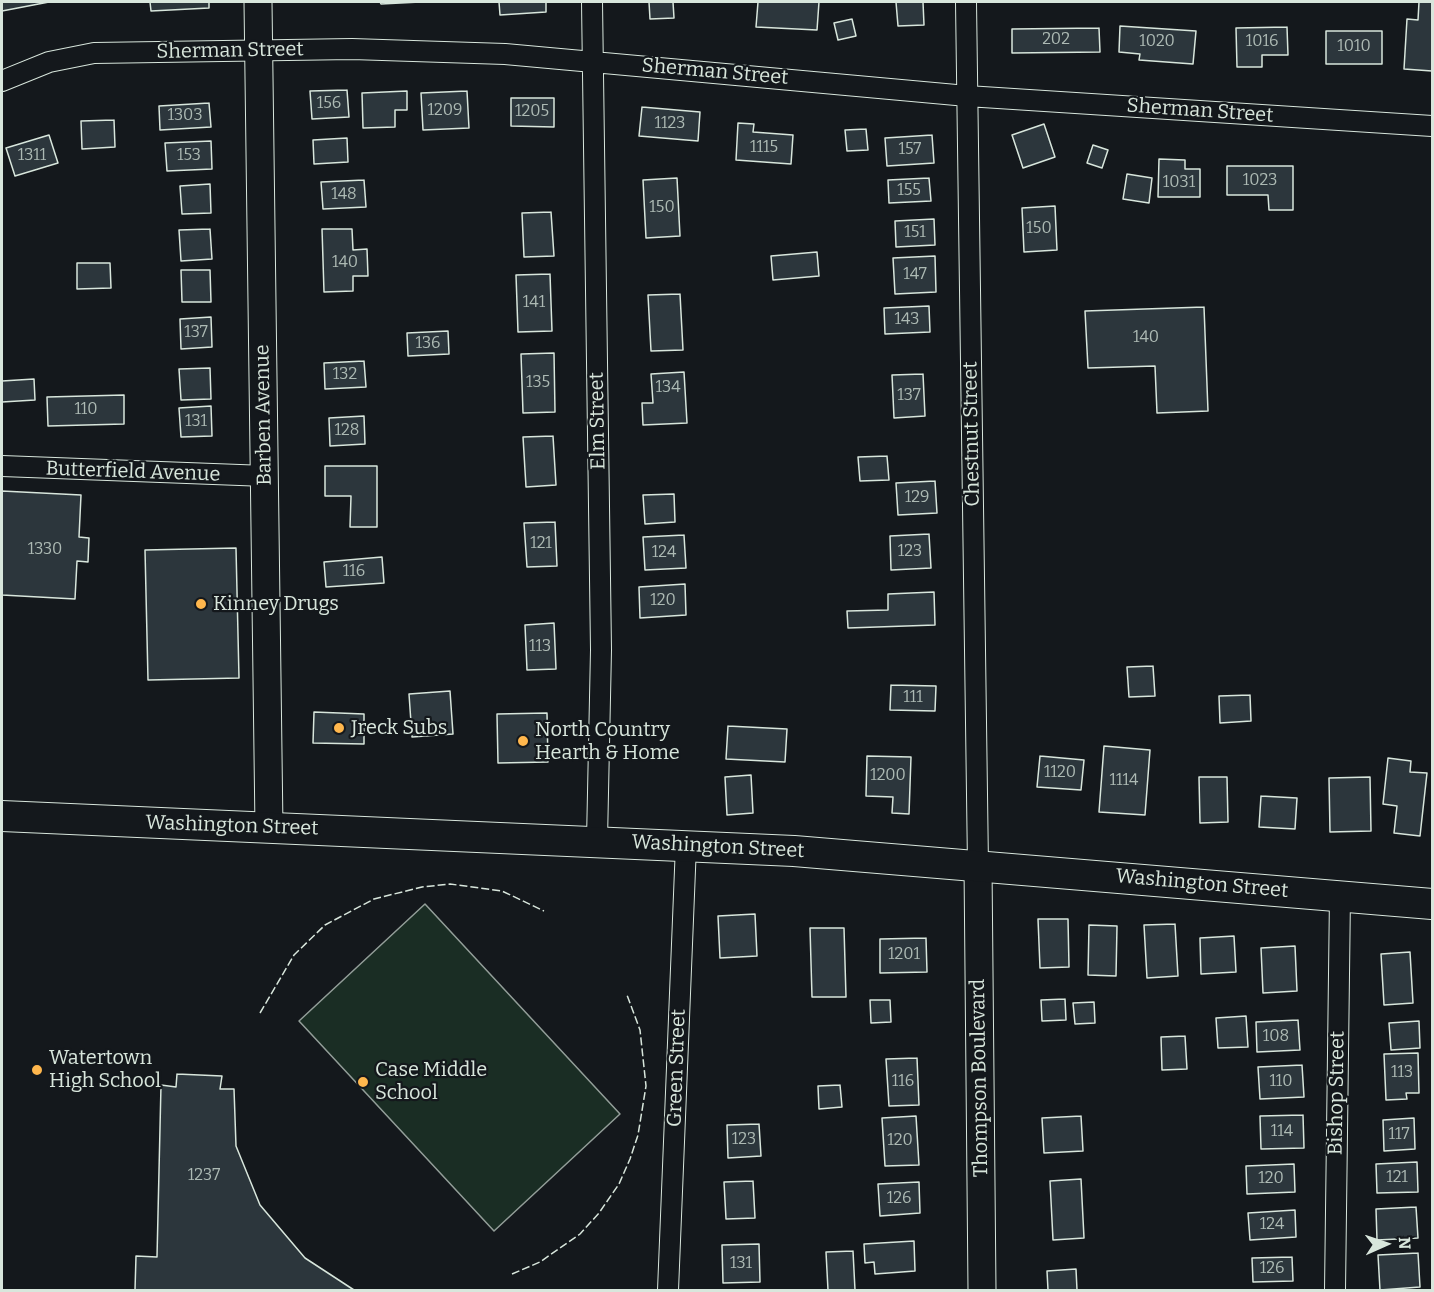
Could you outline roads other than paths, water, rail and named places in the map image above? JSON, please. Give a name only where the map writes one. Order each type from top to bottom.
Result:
[{"type":"main road","name":"Washington Street","points":[[2,816],[597,840],[794,851],[1432,904]]},
{"type":"street","name":"Barben Avenue","points":[[258,2],[269,828]]},
{"type":"street","name":"Elm Street","points":[[592,2],[601,650],[597,840]]},
{"type":"street","name":"Chestnut Street","points":[[966,2],[978,866]]},
{"type":"street","name":"Sherman Street","points":[[2,81],[49,62],[94,53],[364,50],[505,54],[967,96],[1432,126]]},
{"type":"street","name":"Butterfield Avenue","points":[[2,466],[266,476]]},
{"type":"street","name":"Green Street","points":[[668,1290],[686,845]]},
{"type":"street","name":"Thompson Boulevard","points":[[978,866],[982,1290]]},
{"type":"street","name":"Bishop Street","points":[[1335,1290],[1340,895]]},
{"type":"place","name":"Kinney Drugs","points":[[201,604]]},
{"type":"place","name":"Jreck Subs","points":[[339,728]]},
{"type":"place","name":"North Country Hearth & Home","points":[[523,741]]},
{"type":"place","name":"Watertown High School","points":[[37,1070]]},
{"type":"place","name":"Case Middle School","points":[[363,1082]]}]
